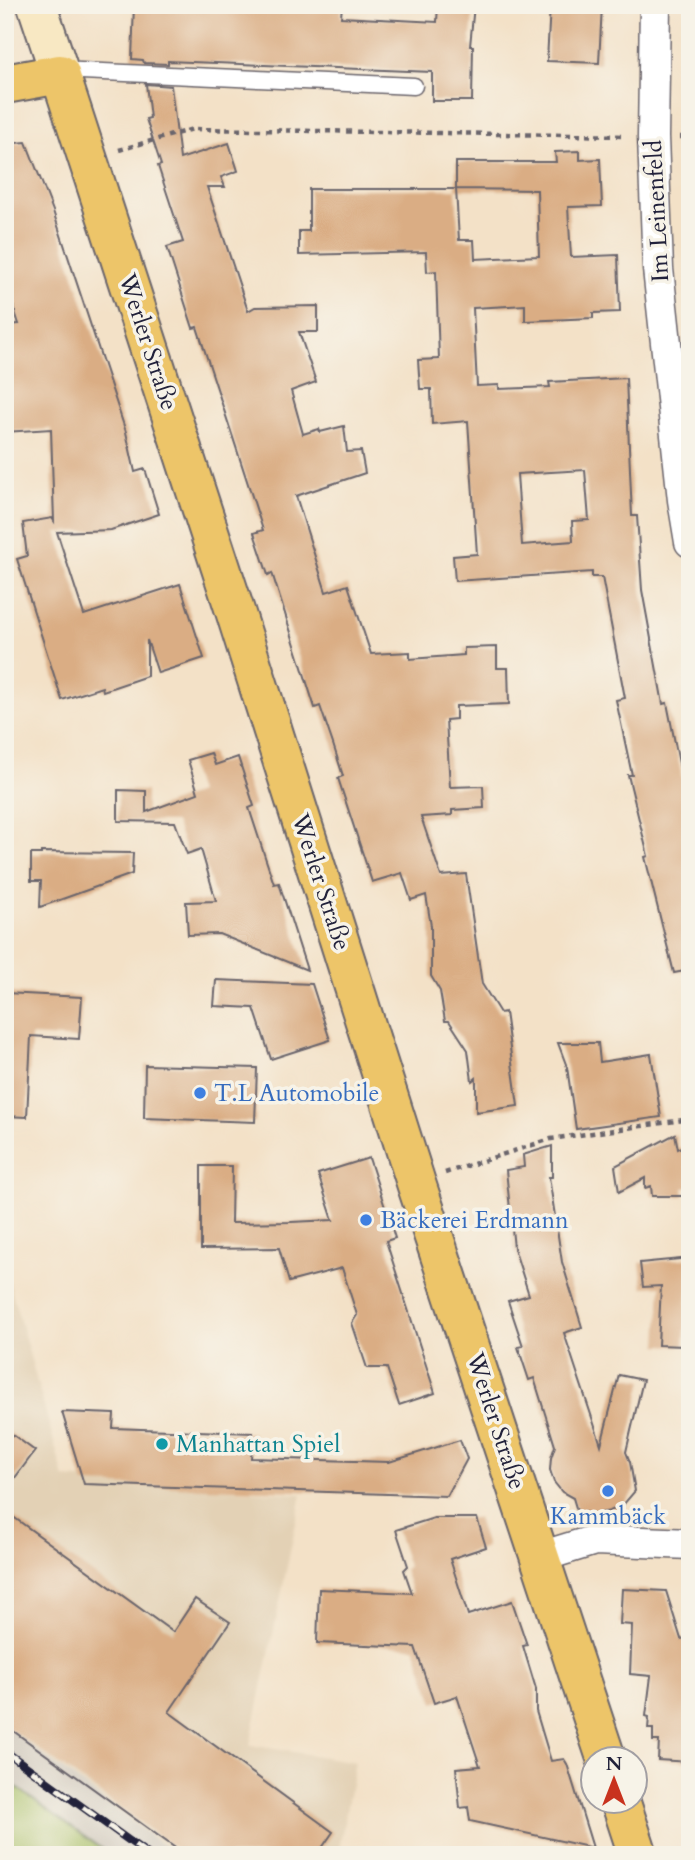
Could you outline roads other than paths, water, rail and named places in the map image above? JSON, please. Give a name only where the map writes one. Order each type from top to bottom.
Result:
[{"type":"main road","name":"Werler Straße","points":[[37,5],[235,611],[416,1183],[602,1744]]},
{"type":"main road","points":[[5,84],[60,72]]},
{"type":"main road","points":[[624,1814],[638,1855]]},
{"type":"street","name":"Im Leinenfeld","points":[[655,5],[653,137],[658,269],[690,542]]},
{"type":"street","points":[[540,1557],[595,1540],[690,1544]]},
{"type":"lane","points":[[60,72],[414,86]]},
{"type":"railway","points":[[5,1751],[149,1855]]},
{"type":"place","name":"T.L Automobile","points":[[200,1093]]},
{"type":"place","name":"Bäckerei Erdmann","points":[[366,1220]]},
{"type":"place","name":"Manhattan Spiel","points":[[162,1444]]},
{"type":"place","name":"Kammbäck","points":[[608,1491]]}]
